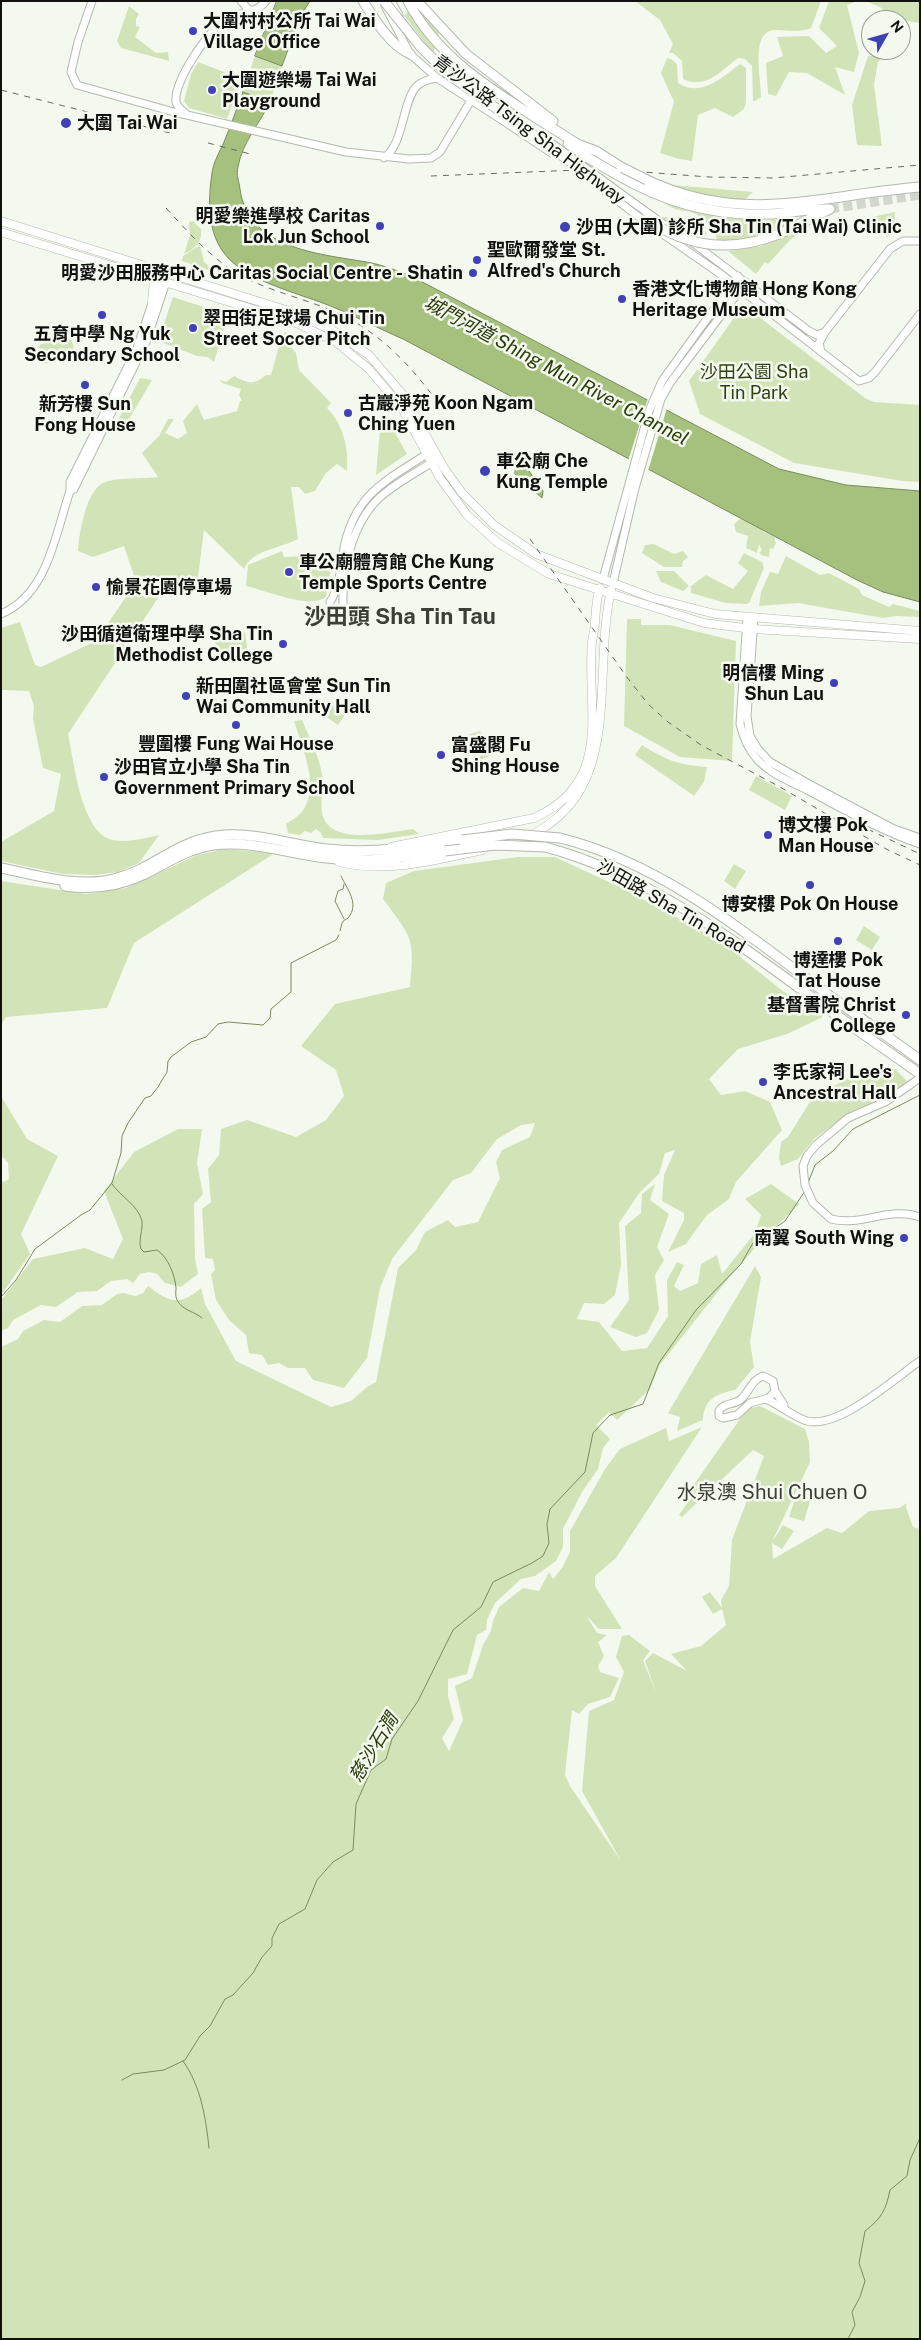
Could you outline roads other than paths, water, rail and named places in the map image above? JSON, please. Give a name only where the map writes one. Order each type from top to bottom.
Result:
[{"type":"highway","points":[[363,1],[373,18],[400,49],[410,54]]},
{"type":"highway","name":"青沙公路 Tsing Sha Highway","points":[[383,1],[420,46],[447,73],[554,148],[667,232],[696,243],[722,246],[746,244],[779,234],[830,209],[767,210]]},
{"type":"highway","points":[[401,1],[426,40],[456,69],[608,169],[646,190],[690,205],[727,213],[767,210],[872,192],[920,186]]},
{"type":"highway","points":[[408,1],[433,39],[464,68],[577,144],[596,152],[639,177],[679,193],[718,203],[767,210]]},
{"type":"highway","name":"青沙公路 Tsing Sha Highway","points":[[417,1],[446,35],[476,63],[596,152]]},
{"type":"highway","name":"沙田路 Sha Tin Road","points":[[1,868],[70,881],[106,880],[131,873],[182,845],[203,838],[226,835],[258,837],[336,850],[410,848],[512,834],[560,838],[602,851],[712,909],[744,930],[920,1060]]},
{"type":"highway","name":"沙田路 Sha Tin Road","points":[[1,874],[70,887],[105,887],[140,876],[184,853],[211,846],[229,844],[263,846],[326,858],[381,859],[495,845],[545,847],[597,864],[698,918],[756,956],[918,1074]]},
{"type":"main road","points":[[92,1],[71,72],[77,85],[331,150],[384,158],[429,158],[438,154],[476,92]]},
{"type":"main road","points":[[241,1],[248,9],[254,12]]},
{"type":"main road","points":[[186,114],[180,109],[176,101],[182,77],[213,30],[232,17],[254,12],[266,1]]},
{"type":"main road","points":[[383,1],[410,54],[437,78],[577,170],[644,221],[732,283],[859,381],[865,380],[875,372],[920,314]]},
{"type":"main road","points":[[392,1],[408,30],[424,50],[441,66],[476,92],[559,147],[645,211],[704,250],[812,333],[820,335],[825,332]]},
{"type":"main road","points":[[384,158],[395,146],[414,88],[424,81],[437,78]]},
{"type":"main road","points":[[161,108],[176,101]]},
{"type":"main road","points":[[395,146],[397,154],[408,159]]},
{"type":"main road","points":[[1,221],[199,293],[297,323],[321,334],[362,362],[385,385],[430,451]]},
{"type":"main road","points":[[1,232],[301,315],[349,340],[369,355],[398,387],[435,460],[446,488],[467,515],[498,543],[550,574],[696,622],[750,629],[920,640]]},
{"type":"main road","points":[[822,354],[819,343],[825,332],[890,248],[903,241],[920,241]]},
{"type":"main road","points":[[384,849],[409,842],[534,818],[554,808],[571,791],[583,771],[592,738],[592,642],[599,591],[662,380],[738,276]]},
{"type":"main road","points":[[1,614],[20,604],[36,588],[70,491],[69,486],[137,348],[162,278]]},
{"type":"main road","points":[[70,491],[74,488],[146,342],[162,278]]},
{"type":"main road","points":[[658,398],[746,282]]},
{"type":"main road","points":[[778,306],[775,313],[778,319]]},
{"type":"main road","points":[[330,602],[337,586],[347,537],[362,504],[387,479],[430,451]]},
{"type":"main road","points":[[435,460],[482,515],[508,537],[536,554],[613,583],[687,608],[715,614],[920,630]]},
{"type":"main road","points":[[343,605],[351,546],[363,518],[387,492],[435,460]]},
{"type":"main road","points":[[326,858],[363,867],[405,866],[498,847],[526,838],[558,817],[584,782],[597,749],[610,595],[636,468]]},
{"type":"main road","points":[[750,618],[747,721],[750,736],[758,749],[770,762],[809,784],[886,825],[920,838]]},
{"type":"main road","points":[[750,629],[740,724],[744,738],[757,759],[774,772],[845,810],[892,834],[920,844]]},
{"type":"main road","points":[[918,1074],[887,1101],[848,1118],[812,1149],[802,1166],[803,1180],[813,1203],[825,1216],[839,1221],[891,1213],[907,1213],[920,1217]]},
{"type":"main road","points":[[753,1383],[754,1393],[812,1422],[837,1417],[920,1360]]},
{"type":"main road","points":[[775,1391],[764,1399],[750,1403],[737,1415],[723,1418],[720,1416],[719,1411],[721,1407],[740,1400],[760,1377],[768,1377],[773,1381],[775,1391],[790,1411]]},
{"type":"water","points":[[277,1],[310,1],[300,17],[282,66],[255,56]]},
{"type":"water","name":"城門河道 Shing Mun River Channel","points":[[243,92],[270,102],[243,150],[237,173],[246,210],[257,225],[273,237],[291,246],[311,252],[372,263],[411,276],[779,469],[846,485],[920,491],[920,602],[883,592],[857,580],[403,339],[330,306],[270,284],[233,263],[221,248],[213,229],[210,204],[214,165]]},
{"type":"water","points":[[516,466],[527,468],[543,491],[542,498],[515,474]]},
{"type":"waterway","points":[[340,931],[342,922],[348,918],[353,907],[353,902],[341,876]]},
{"type":"waterway","points":[[344,884],[343,889],[338,891],[335,901],[344,919]]},
{"type":"waterway","points":[[1,1297],[16,1280],[35,1249],[90,1210],[112,1183],[121,1153],[122,1136],[128,1123],[145,1098],[151,1096],[158,1087],[167,1072],[168,1061],[171,1057],[191,1042],[206,1037],[218,1024],[228,1022],[263,1025],[270,1018],[271,1009],[291,992],[291,963],[336,940],[339,935]]},
{"type":"waterway","points":[[808,1183],[815,1165],[833,1151],[853,1129],[920,1095]]},
{"type":"waterway","points":[[112,1184],[140,1215],[142,1221],[141,1249],[144,1252],[157,1250],[161,1253],[170,1267],[174,1278],[179,1304],[202,1318]]},
{"type":"waterway","name":"慈沙石澗","points":[[122,2080],[133,2074],[164,2070],[185,2060],[200,2036],[210,2026],[225,1999],[233,1995],[253,1973],[262,1957],[272,1946],[272,1938],[279,1924],[305,1909],[317,1880],[333,1862],[353,1850],[356,1804],[371,1770],[386,1759],[392,1739],[418,1701],[453,1630],[481,1607],[493,1582],[543,1556],[549,1543],[547,1524],[550,1509],[585,1472],[593,1433],[610,1415],[643,1404],[659,1363],[696,1310],[741,1264],[753,1243],[785,1221],[805,1191]]},
{"type":"waterway","points":[[183,2061],[198,2092],[204,2114],[209,2148]]},
{"type":"waterway","points":[[848,2339],[855,2325],[852,2312],[860,2297],[865,2281],[859,2263],[865,2231],[882,2214],[890,2190],[907,2176],[910,2160],[920,2138]]},
{"type":"tunnel","points":[[830,209],[920,195]]},
{"type":"railway","points":[[1,90],[170,133]]},
{"type":"railway","points":[[208,143],[254,155]]},
{"type":"railway","points":[[431,176],[603,169],[709,177],[773,178],[920,165]]},
{"type":"railway","points":[[166,208],[209,252],[238,274],[269,288],[323,307],[360,325],[391,349],[405,363],[444,411]]},
{"type":"railway","points":[[530,539],[626,676],[648,704],[668,722],[701,745],[780,787],[886,849],[920,865]]},
{"type":"railway","points":[[857,824],[920,854]]},
{"type":"place","name":"大圍村村公所 Tai Wai Village Office","points":[[193,31]]},
{"type":"place","name":"大圍遊樂場 Tai Wai Playground","points":[[212,90]]},
{"type":"place","name":"大圍 Tai Wai","points":[[66,123]]},
{"type":"place","name":"明愛樂進學校 Caritas Lok Jun School","points":[[380,226]]},
{"type":"place","name":"沙田 (大圍) 診所 Sha Tin (Tai Wai) Clinic","points":[[565,227]]},
{"type":"place","name":"聖歐爾發堂 St. Alfred's Church","points":[[477,260]]},
{"type":"place","name":"明愛沙田服務中心 Caritas Social Centre - Shatin","points":[[473,273]]},
{"type":"place","name":"香港文化博物館 Hong Kong Heritage Museum","points":[[622,299]]},
{"type":"place","name":"五育中學 Ng Yuk Secondary School","points":[[102,315]]},
{"type":"place","name":"翠田街足球場 Chui Tin Street Soccer Pitch","points":[[193,328]]},
{"type":"place","name":"新芳樓 Sun Fong House","points":[[85,385]]},
{"type":"place","name":"古巖淨苑 Koon Ngam Ching Yuen","points":[[348,413]]},
{"type":"place","name":"車公廟 Che Kung Temple","points":[[485,471]]},
{"type":"place","name":"車公廟體育館 Che Kung Temple Sports Centre","points":[[289,572]]},
{"type":"place","name":"愉景花園停車場","points":[[96,587]]},
{"type":"place","name":"沙田循道衛理中學 Sha Tin Methodist College","points":[[283,644]]},
{"type":"place","name":"明信樓 Ming Shun Lau","points":[[834,683]]},
{"type":"place","name":"新田圍社區會堂 Sun Tin Wai Community Hall","points":[[186,696]]},
{"type":"place","name":"豐圍樓 Fung Wai House","points":[[236,725]]},
{"type":"place","name":"富盛閣 Fu Shing House","points":[[441,755]]},
{"type":"place","name":"沙田官立小學 Sha Tin Government Primary School","points":[[104,777]]},
{"type":"place","name":"博文樓 Pok Man House","points":[[768,835]]},
{"type":"place","name":"博安樓 Pok On House","points":[[810,885]]},
{"type":"place","name":"博達樓 Pok Tat House","points":[[838,941]]},
{"type":"place","name":"基督書院 Christ College","points":[[906,1015]]},
{"type":"place","name":"李氏家祠 Lee's Ancestral Hall","points":[[763,1082]]},
{"type":"place","name":"南翼 South Wing","points":[[904,1238]]},
{"type":"district","name":"沙田頭 Sha Tin Tau","points":[[400,617]]},
{"type":"district","name":"水泉澳 Shui Chuen O","points":[[772,1493]]},
{"type":"park label","name":"沙田公園 Sha Tin Park","points":[[754,382]]}]
